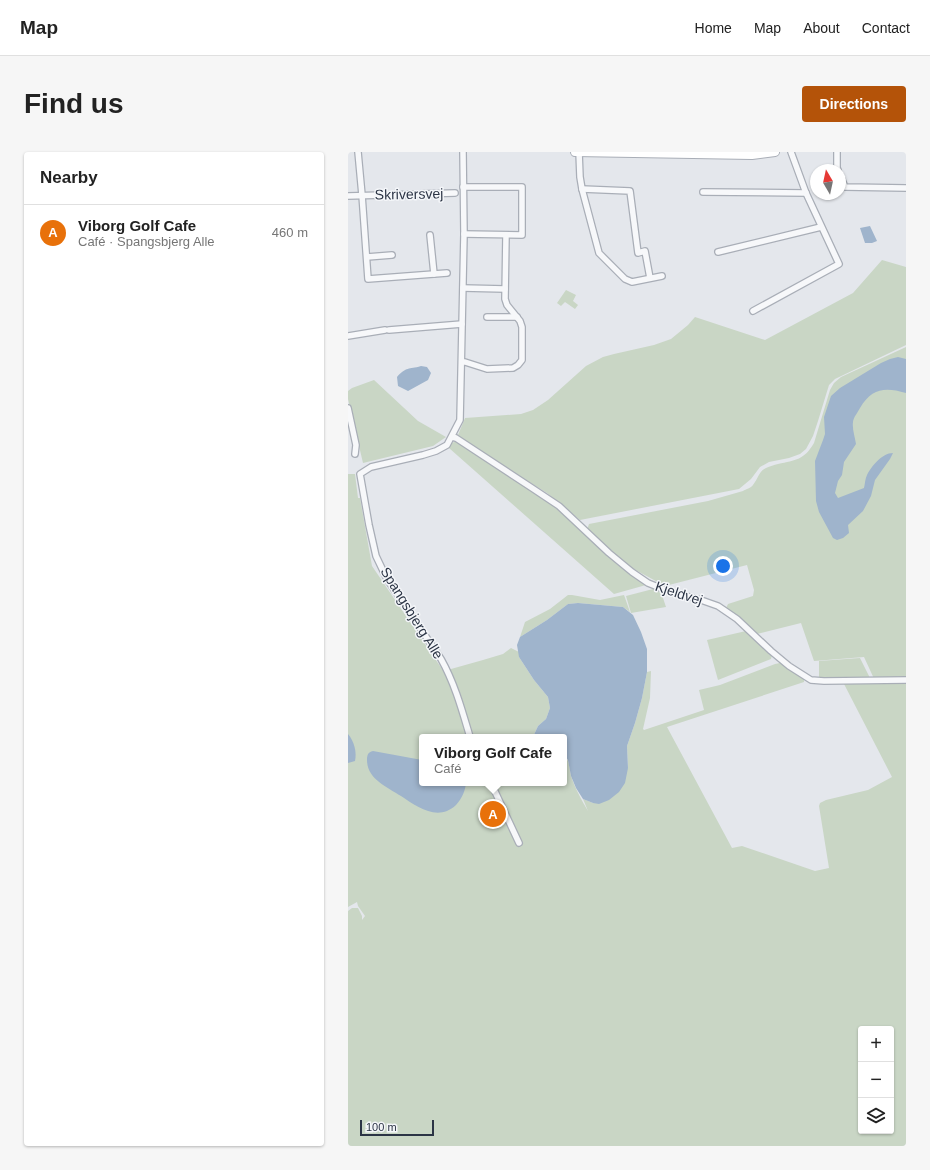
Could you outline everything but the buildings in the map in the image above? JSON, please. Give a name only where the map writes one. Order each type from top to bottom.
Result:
[{"type":"street","name":"Skriversvej","points":[[358,152],[368,279],[447,273]]},
{"type":"street","name":"Spangsbjerg Alle","points":[[463,152],[464,234],[460,420],[447,445],[436,451],[371,467],[360,474],[376,556],[387,579],[448,670],[469,734]]},
{"type":"street","points":[[575,152],[717,153],[752,155],[775,152]]},
{"type":"street","points":[[579,152],[582,189],[599,253],[625,278],[632,282],[662,276]]},
{"type":"street","points":[[753,311],[839,264],[806,193],[791,152]]},
{"type":"street","points":[[837,152],[837,164]]},
{"type":"street","points":[[463,186],[522,187],[522,235],[464,234]]},
{"type":"street","points":[[846,187],[906,188]]},
{"type":"street","points":[[582,189],[630,191],[638,253],[645,251],[650,278]]},
{"type":"street","points":[[703,192],[806,193]]},
{"type":"street","name":"Skriversvej","points":[[348,196],[455,193]]},
{"type":"street","points":[[718,252],[821,227]]},
{"type":"street","points":[[430,235],[434,274]]},
{"type":"street","points":[[462,362],[487,369],[513,368],[522,360],[522,327],[520,321],[507,305],[505,299],[506,235]]},
{"type":"street","points":[[367,257],[392,255]]},
{"type":"street","points":[[463,288],[505,289]]},
{"type":"street","points":[[487,317],[517,317]]},
{"type":"street","points":[[348,336],[387,330],[462,324]]},
{"type":"street","points":[[348,408],[356,445],[355,454]]},
{"type":"street","name":"Kjeldvej","points":[[452,437],[456,438],[526,483],[559,506],[608,553],[648,583],[668,592],[718,606],[737,619],[789,666],[811,680],[906,680]]},
{"type":"street","points":[[492,786],[520,843]]},
{"type":"green space","points":[[882,260],[906,267],[906,345],[835,379],[829,385],[813,436],[806,449],[800,454],[769,462],[760,467],[751,479],[739,489],[580,520],[547,493],[462,440],[458,435],[465,418],[521,414],[533,410],[548,400],[586,366],[603,357],[654,345],[671,339],[695,317],[765,340],[853,293]]},
{"type":"green space","points":[[566,290],[576,295],[573,301],[578,305],[575,309],[565,302],[561,306],[557,303]]},
{"type":"green space","points":[[906,347],[906,1146],[348,1146],[348,911],[352,908],[358,908],[362,916],[362,920],[365,916],[357,902],[348,907],[348,474],[355,474],[358,498],[360,498],[372,566],[442,669],[451,669],[503,654],[511,648],[519,652],[519,657],[534,680],[548,697],[550,708],[546,719],[538,726],[534,734],[419,734],[419,786],[567,786],[567,760],[574,785],[588,811],[583,799],[593,803],[628,768],[627,746],[642,698],[647,672],[651,671],[650,698],[644,730],[704,710],[699,690],[720,685],[780,663],[804,679],[804,682],[667,727],[732,848],[742,846],[815,871],[829,868],[819,806],[820,803],[826,800],[868,790],[892,777],[844,684],[876,683],[864,657],[814,661],[801,623],[757,634],[726,608],[728,604],[753,596],[754,590],[747,565],[665,586],[630,567],[587,530],[589,524],[708,501],[750,488],[764,469],[795,460],[807,453],[814,443],[830,390],[834,383],[841,377]]},
{"type":"green space","points":[[374,380],[418,421],[446,437],[433,446],[363,463],[348,399],[348,391],[352,388]]},
{"type":"green space","points":[[454,442],[463,446],[539,494],[646,585],[614,594],[449,448],[450,444]]},
{"type":"green space","points":[[653,589],[661,592],[666,607],[631,613],[626,596]]},
{"type":"green space","points":[[568,595],[600,600],[624,595],[630,612],[623,607],[578,603],[568,604],[547,620],[520,637],[525,622],[550,609]]},
{"type":"green space","points":[[746,631],[772,655],[771,659],[718,680],[707,640]]},
{"type":"green space","points":[[860,658],[870,678],[819,677],[819,661]]},
{"type":"water","points":[[870,226],[877,241],[865,243],[860,228]]},
{"type":"water","points":[[898,357],[906,359],[906,393],[892,390],[880,391],[869,396],[860,408],[853,422],[856,444],[844,462],[842,475],[838,481],[835,493],[838,498],[864,488],[865,480],[871,468],[885,455],[893,453],[875,480],[871,496],[863,511],[848,525],[849,533],[843,538],[837,540],[833,538],[819,512],[816,501],[815,461],[825,434],[824,417],[831,396],[840,388],[881,363]]},
{"type":"water","points":[[421,366],[427,367],[431,373],[428,380],[408,391],[398,386],[397,377],[403,371]]},
{"type":"water","points":[[578,603],[623,607],[633,615],[647,649],[647,672],[642,698],[627,746],[628,768],[625,783],[619,792],[609,800],[599,804],[583,799],[576,788],[571,776],[567,758],[567,734],[534,734],[538,726],[546,719],[550,708],[548,697],[534,680],[519,657],[517,645],[520,637],[547,620],[568,604]]},
{"type":"water","points":[[348,734],[353,743],[356,754],[355,761],[348,763]]},
{"type":"water","points":[[373,751],[419,759],[419,786],[466,786],[463,795],[456,805],[449,810],[435,813],[421,808],[384,786],[374,777],[368,767],[367,757],[370,752]]},
{"type":"place","name":"Viborg Golf Cafe","points":[[493,814]]}]
